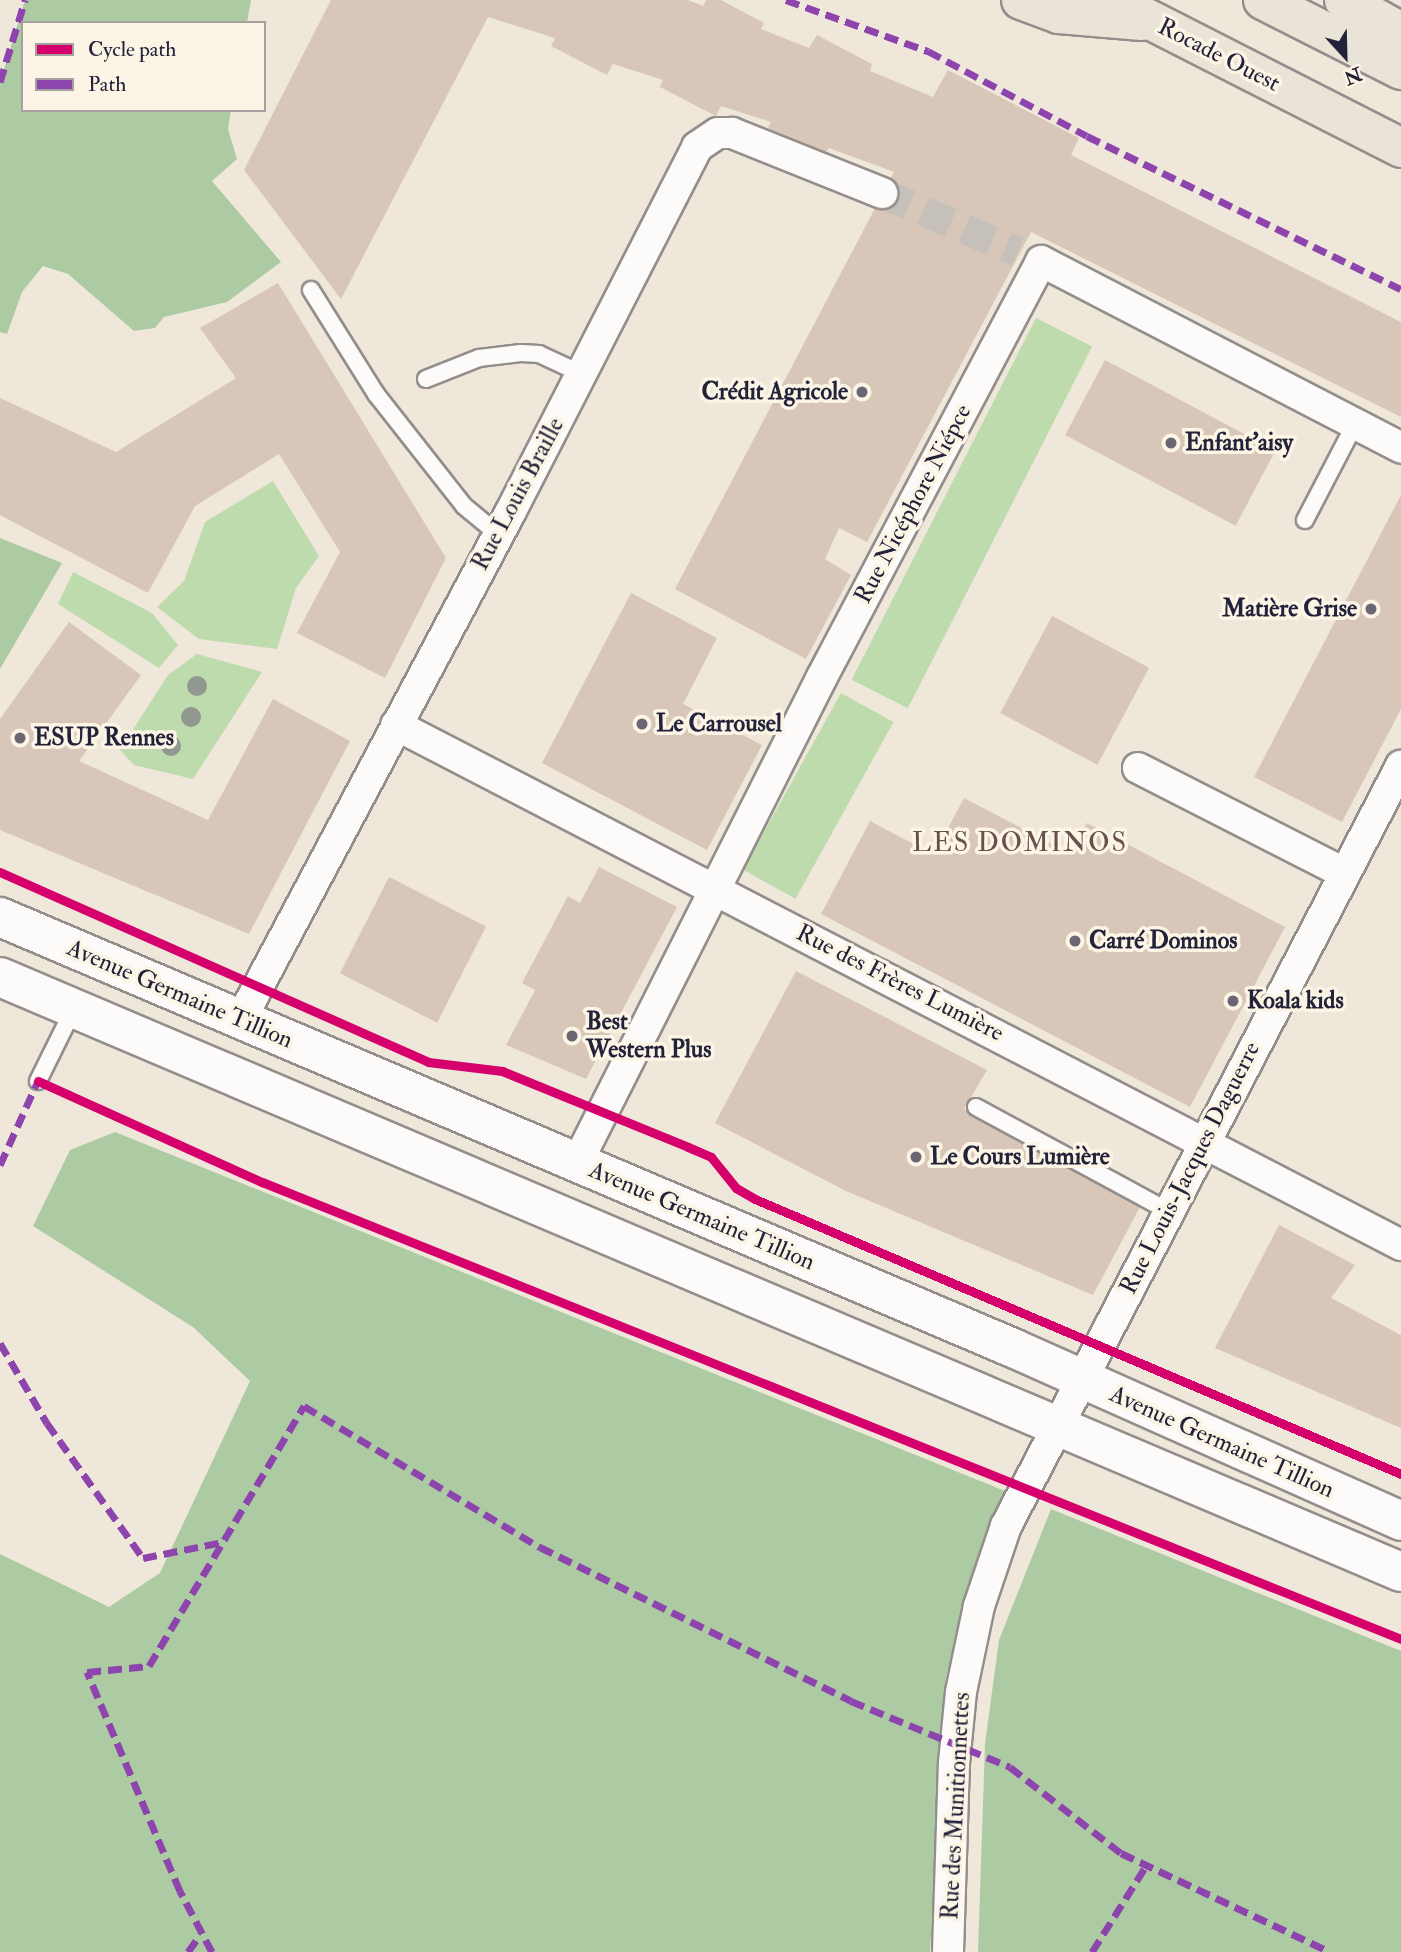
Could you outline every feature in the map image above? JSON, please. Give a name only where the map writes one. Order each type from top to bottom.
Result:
[{"type":"highway","points":[[1021,0],[1059,14],[1156,23]]},
{"type":"highway","name":"Rocade Ouest","points":[[1111,0],[1401,148]]},
{"type":"highway","points":[[1262,0],[1401,71]]},
{"type":"highway","points":[[1344,0],[1401,32]]},
{"type":"street","name":"Rue Louis Braille","points":[[242,1017],[498,534],[672,191],[707,138],[732,133],[882,193]]},
{"type":"street","name":"Rue Nicéphore Niépce","points":[[577,1164],[601,1110],[717,887],[1030,256],[1401,448]]},
{"type":"street","name":"Rue des Frères Lumière","points":[[396,725],[717,887],[1401,1245]]},
{"type":"street","name":"Rue Louis-Jacques Daguerre","points":[[1056,1425],[1401,766]]},
{"type":"street","points":[[1138,768],[1345,873]]},
{"type":"street","name":"Avenue Germaine Tillion","points":[[0,917],[242,1017],[577,1164],[1079,1378],[1401,1521]]},
{"type":"street","name":"Avenue Germaine Tillion","points":[[0,977],[1401,1572]]},
{"type":"street","name":"Rue des Munitionnettes","points":[[948,1952],[954,1763],[961,1692],[979,1606],[1006,1526],[1056,1425]]},
{"type":"lane","points":[[311,290],[376,394],[464,506],[498,534]]},
{"type":"lane","points":[[426,379],[479,358],[521,353],[539,354],[580,373]]},
{"type":"lane","points":[[1305,520],[1355,424]]},
{"type":"lane","points":[[38,1081],[74,1008]]},
{"type":"lane","points":[[976,1107],[1168,1211]]},
{"type":"green space","points":[[25,0],[251,0],[247,21],[21,21],[21,112],[231,112],[228,129],[237,159],[212,181],[281,262],[227,302],[164,317],[155,328],[134,331],[68,274],[43,266],[22,292],[7,334],[0,332],[0,82]]},
{"type":"green space","points":[[1036,318],[1092,347],[908,708],[852,680]]},
{"type":"green space","points":[[273,481],[319,556],[296,588],[277,649],[199,639],[157,607],[184,581],[205,522]]},
{"type":"green space","points":[[0,538],[62,563],[0,669]]},
{"type":"green space","points":[[73,572],[152,613],[178,645],[159,668],[58,604]]},
{"type":"green space","points":[[197,654],[262,672],[193,779],[134,765],[120,750],[168,675]]},
{"type":"green space","points":[[841,693],[893,722],[796,899],[743,870]]},
{"type":"green space","points":[[115,1132],[1005,1491],[946,1676],[930,1952],[0,1952],[0,1554],[109,1607],[160,1573],[250,1381],[193,1327],[33,1226],[70,1150]]},
{"type":"green space","points":[[1051,1509],[1401,1651],[1401,1952],[978,1952],[985,1744],[999,1640]]},
{"type":"building","points":[[331,0],[688,0],[703,6],[706,0],[721,0],[764,23],[761,29],[809,48],[817,35],[872,64],[870,71],[933,97],[948,70],[1079,138],[1071,155],[1401,322],[1401,417],[1031,232],[867,542],[839,528],[825,559],[851,575],[806,659],[675,589],[894,172],[829,148],[823,157],[768,128],[771,122],[721,106],[716,116],[660,87],[663,80],[613,64],[607,75],[551,46],[555,38],[488,17],[341,299],[244,170]]},
{"type":"building","points":[[278,283],[446,558],[385,678],[297,633],[340,552],[279,454],[195,506],[148,593],[0,515],[0,398],[116,452],[236,378],[200,328]]},
{"type":"building","name":"Enfant'aisy","points":[[1105,360],[1275,451],[1236,526],[1065,435]]},
{"type":"building","name":"Matière Grise","points":[[1401,495],[1401,709],[1342,822],[1254,777]]},
{"type":"building","name":"Le Carrousel","points":[[631,593],[717,638],[683,704],[762,745],[707,850],[542,763]]},
{"type":"building","points":[[1052,616],[1149,668],[1097,765],[1000,713]]},
{"type":"building","points":[[69,622],[141,675],[79,761],[208,820],[273,699],[350,741],[249,934],[0,830],[0,719]]},
{"type":"building","name":"Carré Dominos","points":[[964,798],[1071,854],[1087,823],[1285,927],[1190,1107],[821,914],[870,821],[934,855]]},
{"type":"building","points":[[599,867],[677,907],[586,1079],[506,1045],[535,990],[522,983],[568,896],[580,903]]},
{"type":"building","points":[[389,877],[486,926],[437,1023],[340,973]]},
{"type":"building","name":"Le Cours Lumière","points":[[796,971],[987,1070],[964,1109],[1141,1205],[1093,1295],[846,1191],[715,1123]]},
{"type":"building","points":[[1279,1225],[1355,1265],[1331,1298],[1401,1335],[1401,1428],[1215,1348]]},
{"type":"tunnel","points":[[882,193],[1018,252]]},
{"type":"marked path","points":[[0,82],[25,0]]},
{"type":"marked path","points":[[786,0],[928,51],[1087,136],[1401,289]]},
{"type":"marked path","points":[[0,1165],[38,1081],[43,1083]]},
{"type":"marked path","points":[[0,1343],[47,1423],[143,1558],[223,1542]]},
{"type":"marked path","points":[[212,1952],[180,1891],[87,1672],[149,1666],[304,1406],[540,1547],[851,1701],[1010,1767],[1121,1853],[1330,1952]]},
{"type":"marked path","points":[[1092,1952],[1146,1866]]},
{"type":"marked path","points":[[188,1952],[200,1935]]},
{"type":"cycle path","points":[[0,872],[428,1062],[502,1071],[688,1147],[711,1157],[736,1188],[755,1199],[1401,1474]]},
{"type":"cycle path","points":[[38,1081],[262,1182],[1401,1639]]},
{"type":"place","name":"Crédit Agricole","points":[[862,392]]},
{"type":"place","name":"Enfant'aisy","points":[[1171,443]]},
{"type":"place","name":"Matière Grise","points":[[1371,609]]},
{"type":"place","name":"Le Carrousel","points":[[642,724]]},
{"type":"place","name":"ESUP Rennes","points":[[20,738]]},
{"type":"place","name":"Carré Dominos","points":[[1075,941]]},
{"type":"place","name":"Koala kids","points":[[1233,1001]]},
{"type":"place","name":"Best Western Plus","points":[[572,1036]]},
{"type":"place","name":"Le Cours Lumière","points":[[916,1157]]},
{"type":"district","name":"LES DOMINOS","points":[[1020,844]]}]
